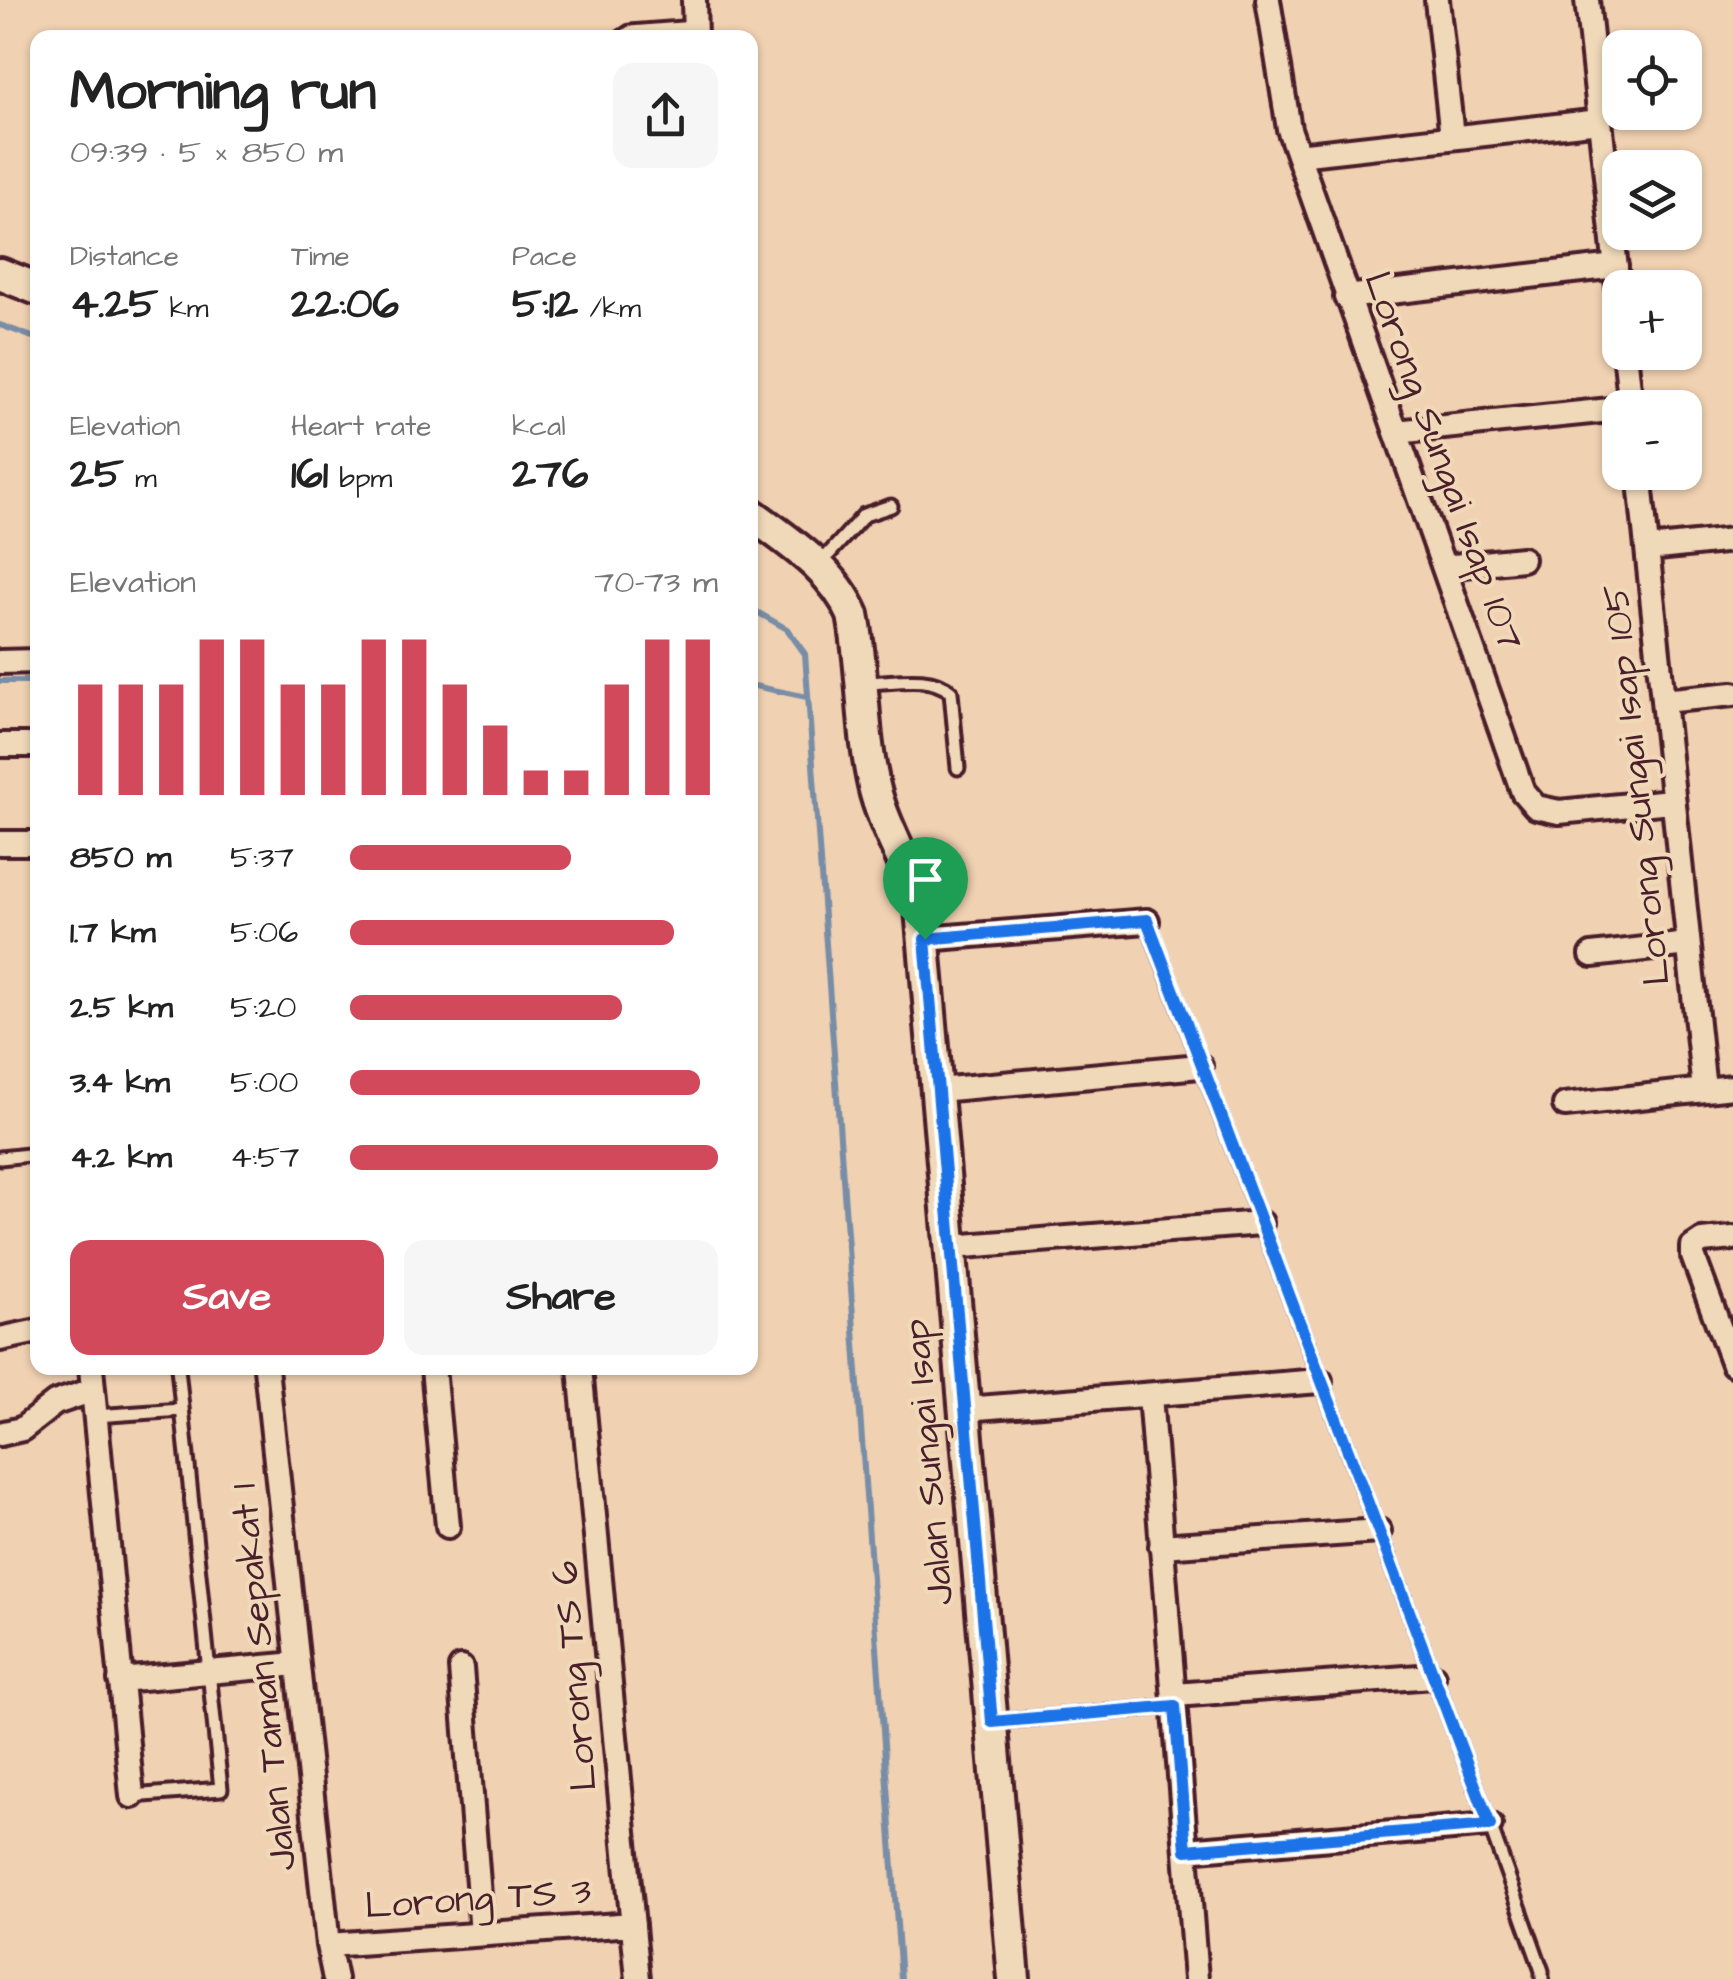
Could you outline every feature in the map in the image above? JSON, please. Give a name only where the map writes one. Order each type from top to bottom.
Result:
[{"type":"street","points":[[694,0],[695,30]]},
{"type":"street","name":"Lorong Sungai Isap 107","points":[[1268,0],[1282,102],[1298,154],[1346,298],[1528,800],[1536,807],[1559,812],[1672,801]]},
{"type":"street","points":[[1437,0],[1452,136]]},
{"type":"street","points":[[1588,0],[1616,270]]},
{"type":"street","points":[[1298,154],[1600,121]]},
{"type":"street","points":[[1346,298],[1616,266]]},
{"type":"street","points":[[0,274],[30,286]]},
{"type":"street","points":[[1396,432],[1602,411]]},
{"type":"street","name":"Lorong Sungai Isap 105","points":[[1641,490],[1704,1090]]},
{"type":"street","name":"Jalan Sungai Isap","points":[[758,518],[818,566],[845,595],[853,615],[873,783],[884,822],[916,890],[924,932],[1014,1979]]},
{"type":"street","points":[[1648,549],[1733,540]]},
{"type":"street","points":[[1444,567],[1522,560]]},
{"type":"street","points":[[0,662],[30,661]]},
{"type":"street","points":[[1663,701],[1733,694]]},
{"type":"street","points":[[0,744],[30,745]]},
{"type":"street","points":[[0,843],[30,843]]},
{"type":"street","points":[[924,932],[1147,920]]},
{"type":"street","points":[[1592,955],[1688,944]]},
{"type":"street","points":[[938,1090],[1200,1066]]},
{"type":"street","points":[[1565,1105],[1733,1087]]},
{"type":"street","points":[[952,1247],[1262,1222]]},
{"type":"street","points":[[1733,1238],[1702,1241],[1694,1247],[1693,1256],[1733,1364]]},
{"type":"street","points":[[0,1339],[30,1332]]},
{"type":"street","name":"Jalan Taman Sepakat 1","points":[[267,1375],[328,1945],[335,1979]]},
{"type":"street","points":[[434,1375],[448,1526]]},
{"type":"street","name":"Lorong TS 6","points":[[581,1375],[638,1979]]},
{"type":"street","points":[[92,1378],[132,1796]]},
{"type":"street","points":[[0,1434],[22,1428],[92,1378]]},
{"type":"street","points":[[965,1409],[1320,1382]]},
{"type":"street","points":[[1150,1396],[1196,1979]]},
{"type":"street","points":[[1161,1546],[1378,1531]]},
{"type":"street","points":[[120,1680],[297,1664]]},
{"type":"street","points":[[461,1668],[482,1934]]},
{"type":"street","points":[[1175,1701],[1432,1676]]},
{"type":"street","points":[[1186,1850],[1490,1825]]},
{"type":"street","name":"Lorong TS 3","points":[[328,1945],[633,1924]]},
{"type":"lane","points":[[818,566],[864,515],[891,506]]},
{"type":"lane","points":[[861,684],[943,684],[951,692],[958,768]]},
{"type":"lane","points":[[924,932],[938,911],[933,867]]},
{"type":"lane","points":[[1147,920],[1490,1825],[1542,1979]]},
{"type":"lane","points":[[0,1158],[30,1155]]},
{"type":"lane","points":[[132,1796],[221,1789],[179,1375]]},
{"type":"lane","points":[[95,1416],[182,1410]]},
{"type":"lane","points":[[992,1722],[1175,1701]]},
{"type":"waterway","points":[[0,325],[30,336]]},
{"type":"waterway","points":[[758,613],[787,629],[805,654],[901,1979]]},
{"type":"waterway","points":[[0,681],[30,681]]},
{"type":"waterway","points":[[758,687],[807,697]]},
{"type":"route","points":[[1147,920],[1490,1825],[1186,1850],[1175,1706],[992,1722],[925,939],[1147,920]]}]
